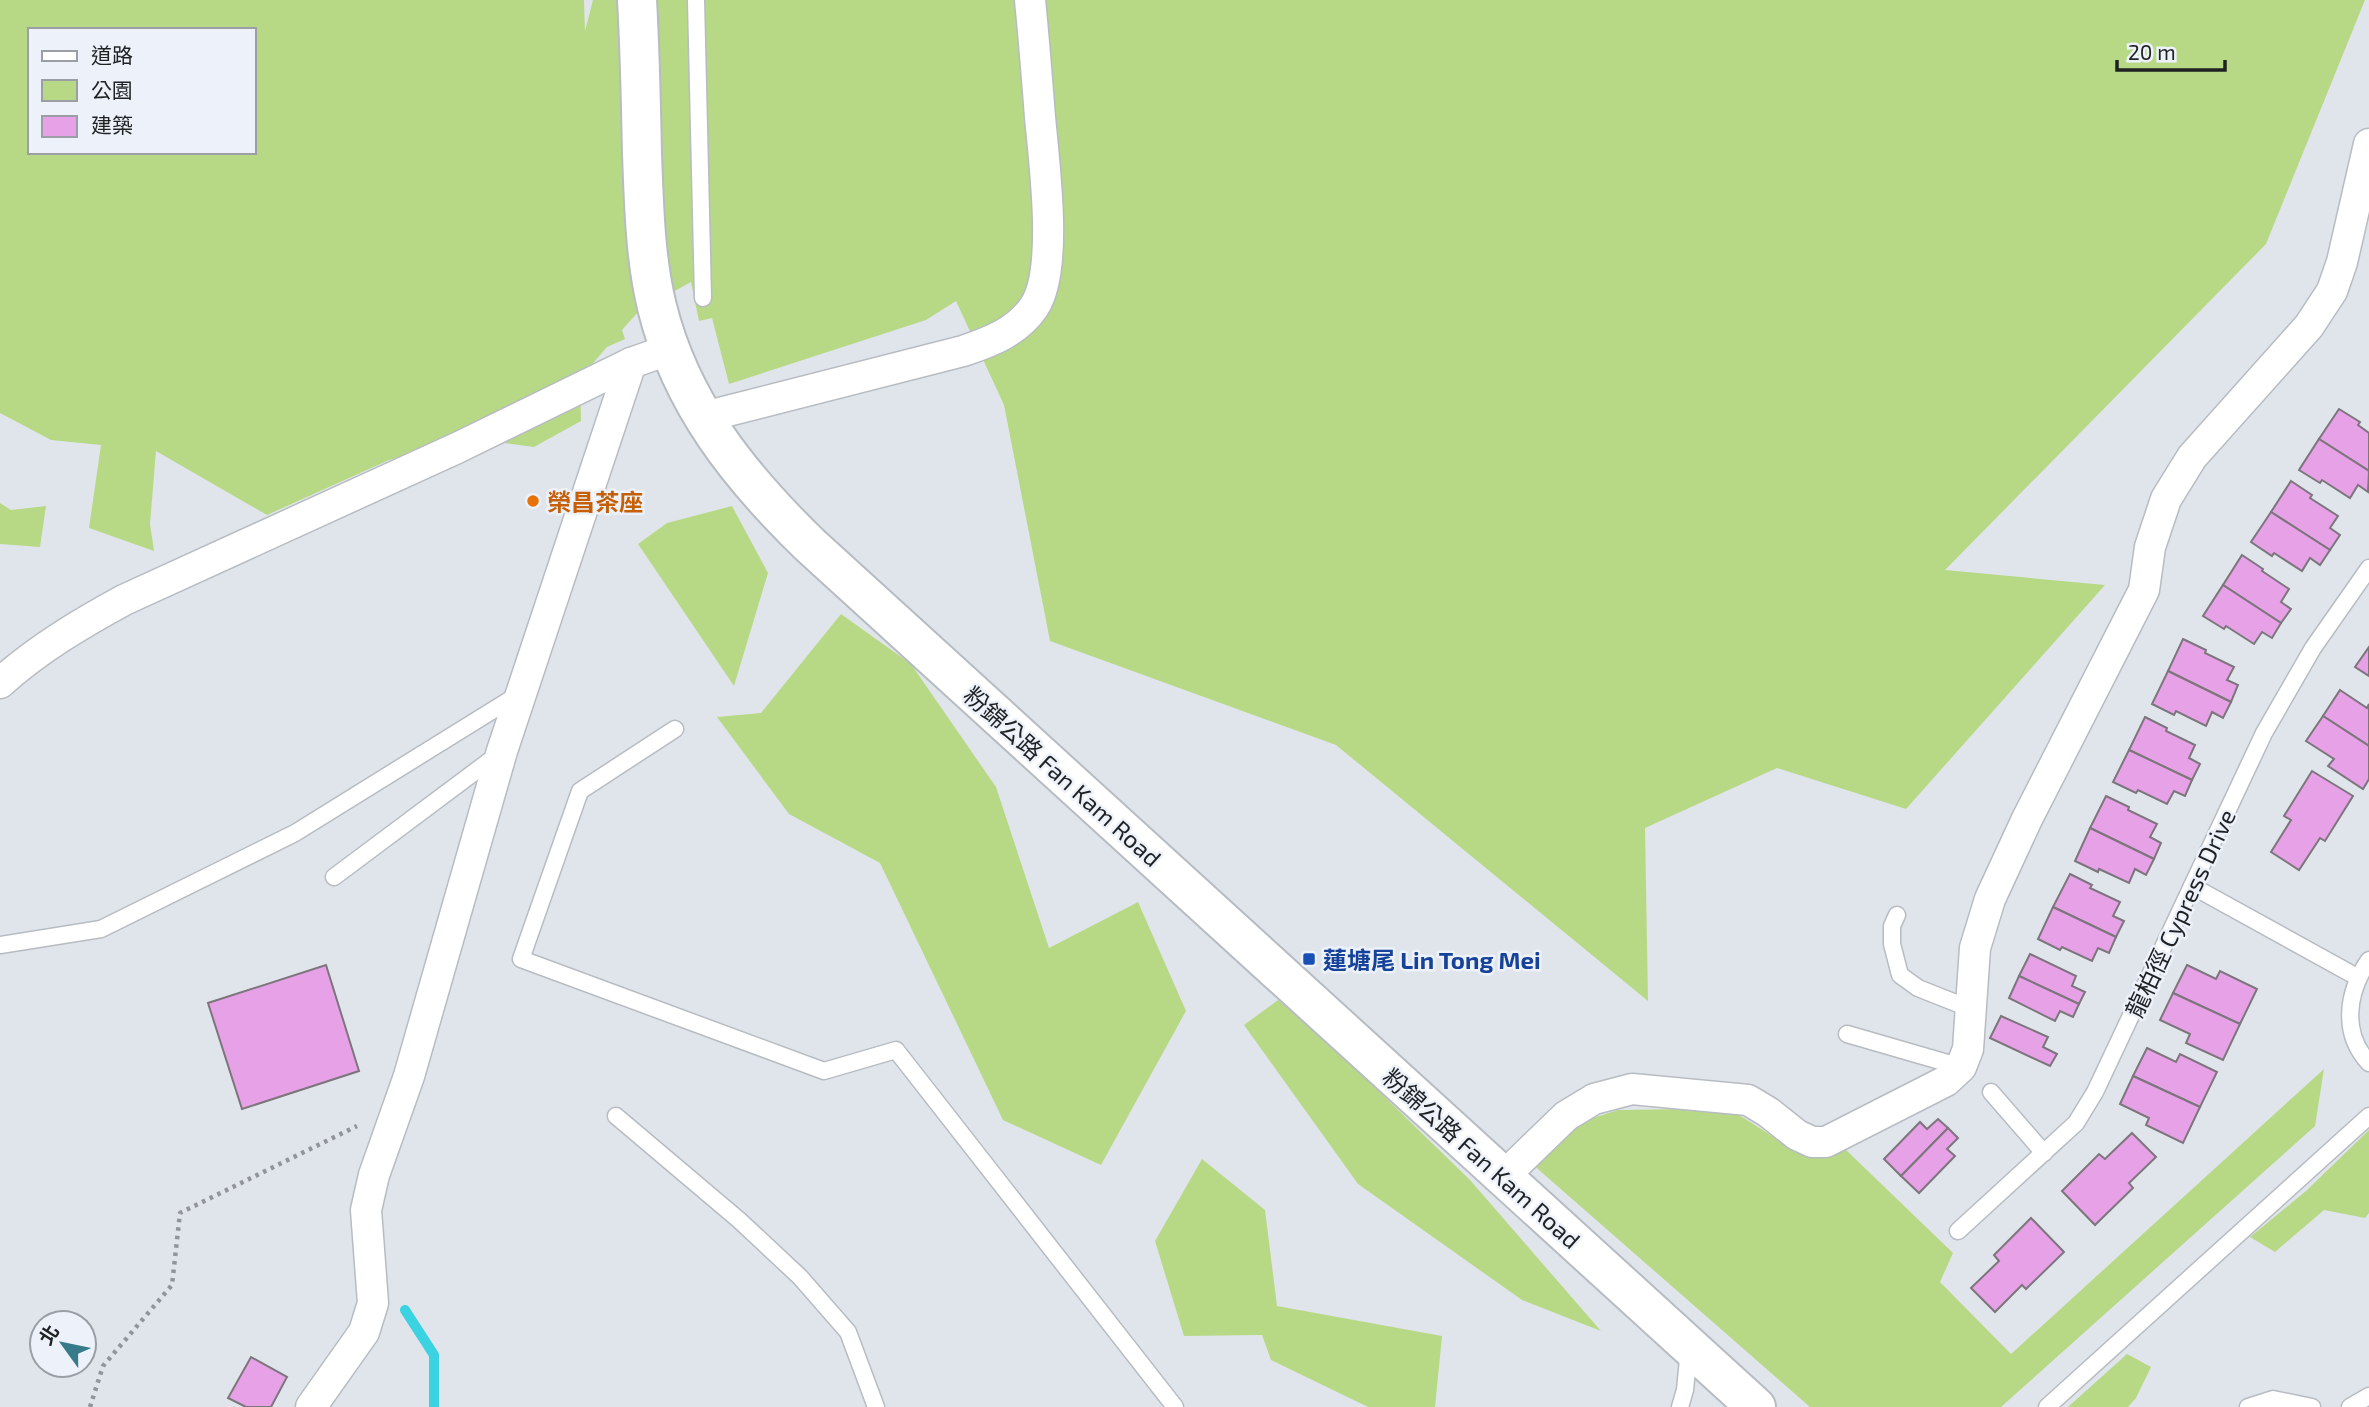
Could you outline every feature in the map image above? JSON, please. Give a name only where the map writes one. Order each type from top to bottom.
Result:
[{"type":"main road","name":"粉錦公路 Fan Kam Road","points":[[637,0],[643,195],[657,305],[671,349],[704,417],[740,471],[810,545],[1756,1407]]},
{"type":"street","points":[[704,417],[972,348],[1012,330],[1034,307],[1045,280],[1047,217],[1030,0]]},
{"type":"street","points":[[1503,1177],[1566,1116],[1594,1099],[1632,1089],[1748,1100],[1797,1135],[1812,1142],[1826,1142],[1946,1081],[1961,1067],[1968,1049],[1975,948],[1990,899],[2027,819],[2144,590],[2150,547],[2166,499],[2192,457],[2309,326],[2332,292],[2342,262],[2369,144]]},
{"type":"street","points":[[0,683],[50,643],[83,621],[124,600],[457,448],[631,363],[671,349]]},
{"type":"street","points":[[311,1407],[364,1332],[373,1303],[366,1210],[374,1174],[409,1076],[502,751],[631,363]]},
{"type":"lane","points":[[696,0],[704,298]]},
{"type":"lane","name":"龍柏徑 Cypress Drive","points":[[1958,1231],[2076,1123],[2095,1092],[2264,733],[2312,648],[2369,568]]},
{"type":"lane","points":[[0,945],[101,929],[295,833],[523,691]]},
{"type":"lane","points":[[675,729],[580,791],[521,959],[824,1070],[896,1050],[1175,1407]]},
{"type":"lane","points":[[334,877],[502,751]]},
{"type":"lane","points":[[2193,886],[2357,976]]},
{"type":"lane","points":[[1897,915],[1892,926],[1892,944],[1900,975],[1918,988],[1971,1009]]},
{"type":"lane","points":[[2369,960],[2357,976],[2349,1002],[2351,1030],[2362,1055],[2369,1063]]},
{"type":"lane","points":[[1847,1034],[1961,1067]]},
{"type":"lane","points":[[1991,1092],[2044,1153]]},
{"type":"lane","points":[[615,1116],[738,1220],[800,1277],[848,1332],[876,1407]]},
{"type":"lane","points":[[2047,1407],[2369,1116]]},
{"type":"lane","points":[[1680,1407],[1685,1390],[1689,1346]]},
{"type":"lane","points":[[2350,1407],[2369,1396]]},
{"type":"lane","points":[[2248,1407],[2273,1399],[2312,1407]]},
{"type":"path","points":[[90,1407],[103,1366],[172,1285],[180,1213],[398,1105]]},
{"type":"green space","points":[[0,0],[584,0],[585,31],[593,0],[2365,0],[2266,244],[1945,570],[2105,585],[1906,809],[1777,768],[1645,828],[1648,1001],[1336,745],[1050,641],[1004,405],[956,301],[926,320],[729,384],[712,318],[699,321],[691,282],[640,310],[622,330],[625,339],[607,347],[580,378],[581,421],[534,447],[474,439],[389,460],[267,515],[156,451],[150,524],[154,551],[89,528],[101,445],[51,440],[0,413]]},
{"type":"green space","points":[[0,503],[11,510],[46,506],[40,547],[0,544]]},
{"type":"green space","points":[[732,506],[768,573],[734,686],[638,544],[667,523]]},
{"type":"green space","points":[[841,614],[911,664],[996,787],[1049,948],[1138,902],[1186,1011],[1101,1165],[1003,1120],[880,863],[789,814],[717,717],[761,713]]},
{"type":"green space","points":[[1278,1000],[1325,1039],[1470,1180],[1601,1331],[1522,1300],[1358,1184],[1244,1025]]},
{"type":"green space","points":[[2324,1069],[2315,1126],[2001,1407],[1810,1407],[1531,1163],[1578,1123],[1618,1110],[1682,1109],[1739,1115],[1783,1143],[1813,1151],[1844,1148],[1953,1253],[1940,1282],[2011,1354]]},
{"type":"green space","points":[[2369,1130],[2369,1213],[2365,1218],[2324,1210],[2275,1252],[2250,1237],[2306,1191]]},
{"type":"green space","points":[[1202,1159],[1265,1210],[1277,1306],[1442,1336],[1435,1407],[1368,1407],[1271,1360],[1262,1335],[1184,1336],[1155,1241]]},
{"type":"green space","points":[[2127,1354],[2151,1367],[2136,1398],[2128,1407],[2068,1407]]},
{"type":"building","points":[[2339,409],[2360,422],[2358,425],[2369,433],[2369,471],[2319,439]]},
{"type":"building","points":[[2319,439],[2369,471],[2368,492],[2358,485],[2350,498],[2322,480],[2320,483],[2299,470]]},
{"type":"building","points":[[2291,481],[2312,495],[2310,498],[2338,516],[2330,528],[2340,535],[2330,550],[2271,512]]},
{"type":"building","points":[[2271,512],[2330,550],[2320,565],[2310,558],[2302,571],[2251,542]]},
{"type":"building","points":[[2242,555],[2289,589],[2281,602],[2291,609],[2281,623],[2223,585]]},
{"type":"building","points":[[2223,585],[2281,623],[2272,638],[2262,632],[2254,644],[2226,626],[2224,629],[2203,616]]},
{"type":"building","points":[[2183,639],[2234,667],[2227,680],[2238,685],[2231,702],[2168,671]]},
{"type":"building","points":[[2369,647],[2369,676],[2355,667]]},
{"type":"building","points":[[2168,671],[2231,702],[2223,718],[2212,712],[2206,726],[2176,711],[2174,715],[2152,704]]},
{"type":"building","points":[[2340,690],[2367,708],[2369,704],[2369,746],[2323,716]]},
{"type":"building","points":[[2323,716],[2369,746],[2369,779],[2363,789],[2328,766],[2334,759],[2306,741]]},
{"type":"building","points":[[2145,717],[2195,745],[2189,758],[2200,764],[2192,780],[2129,750]]},
{"type":"building","points":[[2129,750],[2192,780],[2185,796],[2174,791],[2167,804],[2113,782]]},
{"type":"building","points":[[2312,771],[2353,796],[2325,841],[2320,838],[2299,870],[2271,852],[2291,820],[2284,816]]},
{"type":"building","points":[[2106,796],[2157,824],[2150,837],[2161,843],[2154,859],[2090,828]]},
{"type":"building","points":[[2090,828],[2154,859],[2146,875],[2135,869],[2129,883],[2075,861]]},
{"type":"building","points":[[2070,874],[2092,885],[2090,888],[2120,902],[2113,916],[2124,921],[2116,937],[2053,907]]},
{"type":"building","points":[[2053,907],[2116,937],[2109,953],[2098,948],[2092,961],[2038,939]]},
{"type":"building","points":[[2030,954],[2076,976],[2072,986],[2085,992],[2079,1004],[2019,976]]},
{"type":"building","points":[[326,965],[359,1071],[242,1109],[208,1003]]},
{"type":"building","points":[[2187,965],[2216,979],[2220,971],[2257,989],[2240,1024],[2173,993]]},
{"type":"building","points":[[2019,976],[2079,1004],[2073,1017],[2060,1011],[2055,1021],[2009,998]]},
{"type":"building","points":[[2173,993],[2240,1024],[2223,1060],[2186,1043],[2190,1034],[2160,1020]]},
{"type":"building","points":[[2001,1016],[2048,1037],[2043,1047],[2057,1054],[2050,1066],[1990,1038]]},
{"type":"building","points":[[2147,1048],[2176,1062],[2180,1054],[2217,1072],[2200,1107],[2133,1076]]},
{"type":"building","points":[[2133,1076],[2200,1107],[2183,1143],[2146,1125],[2149,1118],[2120,1104]]},
{"type":"building","points":[[1938,1119],[1948,1128],[1901,1176],[1884,1159],[1920,1122],[1927,1129]]},
{"type":"building","points":[[1948,1128],[1958,1138],[1947,1149],[1955,1156],[1919,1193],[1901,1176]]},
{"type":"building","points":[[2132,1133],[2156,1157],[2129,1183],[2133,1188],[2095,1225],[2062,1191],[2099,1154],[2105,1159]]},
{"type":"building","points":[[2031,1218],[2064,1252],[2026,1289],[2022,1285],[1995,1312],[1971,1288],[1999,1261],[1994,1255]]},
{"type":"building","points":[[251,1357],[287,1377],[271,1407],[246,1407],[228,1398]]},
{"type":"waterway","points":[[405,1310],[434,1355],[434,1407]]},
{"type":"place","name":"榮昌茶座","points":[[533,501]]},
{"type":"place","name":"蓮塘尾 Lin Tong Mei","points":[[1309,959]]}]
